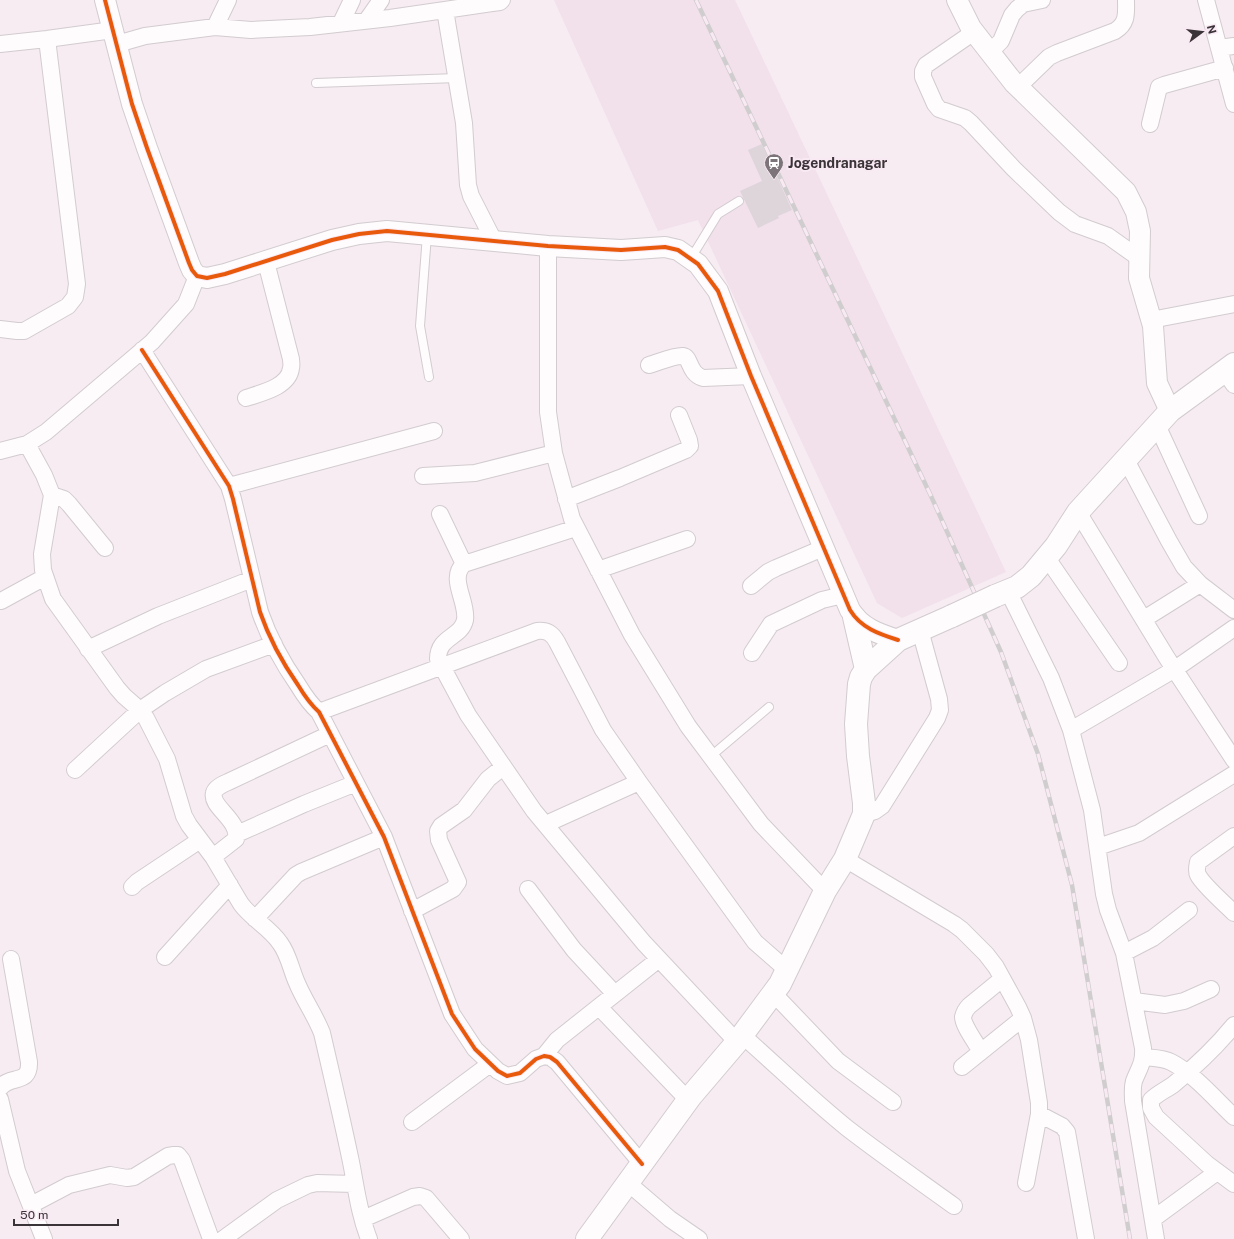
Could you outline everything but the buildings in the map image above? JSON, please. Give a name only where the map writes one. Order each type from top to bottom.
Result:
[{"type":"main road","points":[[590,1238],[688,1100],[740,1038],[774,994],[825,891],[845,860],[864,814],[856,724],[859,684],[866,669],[898,640],[1018,587],[1031,576],[1047,558],[1078,512],[1102,484],[1126,460],[1163,418],[1231,374]]},
{"type":"main road","points":[[854,617],[866,669]]},
{"type":"street","points":[[105,0],[132,104],[189,264],[197,276],[206,278],[266,262],[332,240],[359,234],[387,231],[548,246],[621,250],[665,247],[678,250],[691,258],[698,264],[718,291],[751,376],[843,595],[854,617],[876,633],[898,640]]},
{"type":"street","points":[[215,27],[228,0]]},
{"type":"street","points":[[341,23],[352,0]]},
{"type":"street","points":[[367,20],[381,0]]},
{"type":"street","points":[[0,44],[47,39],[145,36],[215,27],[252,30],[310,27],[367,20],[452,6],[500,2],[502,0]]},
{"type":"street","points":[[957,0],[974,32],[1018,87],[1126,192],[1136,212],[1140,231],[1139,278],[1151,320],[1157,382],[1163,418],[1199,516]]},
{"type":"street","points":[[990,52],[1001,41],[1016,9],[1023,4],[1042,0]]},
{"type":"street","points":[[1018,87],[1049,57],[1115,31],[1121,27],[1125,21],[1126,0]]},
{"type":"street","points":[[1206,0],[1226,47],[1225,68],[1233,97]]},
{"type":"street","points":[[452,6],[457,78],[464,124],[468,185],[471,196],[494,241]]},
{"type":"street","points":[[974,32],[926,65],[923,71],[924,77],[927,88],[935,104],[939,109],[965,118],[1014,169],[1059,212],[1074,224],[1108,236],[1139,258]]},
{"type":"street","points":[[0,329],[24,331],[68,306],[75,297],[77,284],[47,39]]},
{"type":"street","points":[[1150,124],[1159,88],[1164,85],[1225,68]]},
{"type":"street","points":[[548,246],[548,412],[554,453],[572,519],[632,635],[688,726],[761,824],[825,891]]},
{"type":"street","points":[[246,398],[273,389],[288,376],[292,368],[266,262]]},
{"type":"street","points":[[0,451],[27,444],[46,432],[152,342],[186,304],[197,276]]},
{"type":"street","points":[[1151,320],[1234,304]]},
{"type":"street","points":[[142,350],[229,486],[260,612],[283,663],[311,706],[319,712],[384,837],[452,1014],[475,1049],[498,1072],[507,1076],[520,1073],[536,1059],[544,1056],[550,1057],[557,1062],[642,1164]]},
{"type":"street","points":[[649,365],[684,356],[688,358],[692,371],[697,376],[703,378],[751,376]]},
{"type":"street","points":[[566,499],[616,480],[686,450],[690,446],[689,440],[679,415]]},
{"type":"street","points":[[229,486],[434,431]]},
{"type":"street","points":[[27,444],[44,475],[52,495],[42,554],[43,570],[53,599],[117,688],[140,710],[167,759],[184,816],[189,825],[213,857],[241,904],[274,935],[282,945],[297,984],[322,1033],[354,1184],[362,1219],[369,1239]]},
{"type":"street","points":[[423,476],[475,473],[554,453]]},
{"type":"street","points":[[1126,460],[1168,541],[1184,567],[1200,584],[1232,604]]},
{"type":"street","points":[[52,495],[64,499],[105,548]]},
{"type":"street","points":[[1078,512],[1175,669],[1234,760]]},
{"type":"street","points":[[440,514],[464,564]]},
{"type":"street","points":[[576,528],[464,564],[459,569],[458,574],[465,611],[465,622],[460,629],[440,646],[438,651],[438,659],[441,667],[468,715],[502,767],[534,811],[659,959],[740,1038],[846,1128],[954,1206]]},
{"type":"street","points":[[598,570],[686,539]]},
{"type":"street","points":[[751,586],[772,570],[823,548]]},
{"type":"street","points":[[1047,558],[1119,663]]},
{"type":"street","points":[[0,601],[45,577]]},
{"type":"street","points":[[88,649],[158,616],[252,579]]},
{"type":"street","points":[[1144,619],[1200,584]]},
{"type":"street","points":[[1002,594],[1051,678],[1071,730],[1092,810],[1106,900],[1124,953],[1143,1048],[1144,1057],[1134,1081],[1132,1091],[1156,1239]]},
{"type":"street","points":[[752,653],[771,624],[822,600],[843,595]]},
{"type":"street","points":[[1071,730],[1175,669],[1234,628]]},
{"type":"street","points":[[864,814],[875,811],[886,802],[938,718],[940,710],[939,699],[920,630]]},
{"type":"street","points":[[319,712],[537,631],[548,631],[554,636],[603,730],[638,782],[755,942],[787,970]]},
{"type":"street","points":[[75,770],[140,710],[165,693],[206,669],[274,644]]},
{"type":"street","points":[[213,857],[236,839],[237,834],[235,827],[214,799],[214,793],[217,788],[330,734]]},
{"type":"street","points":[[412,912],[453,889],[458,882],[439,840],[438,831],[441,826],[464,810],[488,779],[502,767]]},
{"type":"street","points":[[1098,847],[1139,833],[1234,774]]},
{"type":"street","points":[[546,824],[638,782]]},
{"type":"street","points":[[237,834],[356,783]]},
{"type":"street","points":[[1234,836],[1198,862],[1197,869],[1198,876],[1234,913]]},
{"type":"street","points":[[255,918],[296,875],[384,837]]},
{"type":"street","points":[[132,887],[137,882],[200,840]]},
{"type":"street","points":[[845,860],[962,930],[983,950],[996,967],[1018,1007],[1029,1040],[1039,1103],[1039,1114],[1026,1183]]},
{"type":"street","points":[[166,957],[230,885]]},
{"type":"street","points":[[528,889],[574,950],[615,994]]},
{"type":"street","points":[[1124,953],[1162,932],[1189,910]]},
{"type":"street","points":[[0,1088],[6,1083],[27,1075],[30,1071],[11,959]]},
{"type":"street","points":[[544,1056],[557,1040],[659,959]]},
{"type":"street","points":[[981,1052],[965,1024],[963,1018],[965,1011],[1002,979]]},
{"type":"street","points":[[1134,1001],[1165,1006],[1184,1001],[1211,989]]},
{"type":"street","points":[[774,994],[838,1061],[893,1102]]},
{"type":"street","points":[[599,1007],[688,1100]]},
{"type":"street","points":[[962,1067],[1022,1018]]},
{"type":"street","points":[[1234,1025],[1216,1046],[1187,1073],[1174,1084],[1157,1094],[1151,1100],[1151,1108],[1156,1117],[1217,1172],[1234,1184]]},
{"type":"street","points":[[1144,1057],[1163,1059],[1171,1062],[1187,1073],[1234,1117]]},
{"type":"street","points":[[412,1122],[490,1064]]},
{"type":"street","points":[[0,1099],[17,1171],[44,1239]]},
{"type":"street","points":[[1039,1114],[1062,1126],[1067,1132],[1086,1239]]},
{"type":"street","points":[[31,1205],[69,1185],[110,1175],[127,1178],[134,1177],[168,1156],[174,1154],[178,1155],[182,1160],[211,1239]]},
{"type":"street","points":[[1153,1219],[1217,1172]]},
{"type":"street","points":[[223,1239],[277,1200],[308,1185],[317,1183],[354,1184]]},
{"type":"street","points":[[628,1183],[670,1219],[699,1239]]},
{"type":"street","points":[[362,1219],[413,1196],[420,1196],[426,1198],[461,1239]]},
{"type":"lane","points":[[316,83],[457,78]]},
{"type":"lane","points":[[691,258],[718,214],[739,201]]},
{"type":"lane","points":[[427,235],[420,326],[429,377]]},
{"type":"lane","points":[[711,756],[769,707]]},
{"type":"shaded area","points":[[554,0],[735,0],[1006,572],[902,618],[877,603],[698,220],[658,231]]},
{"type":"railway","points":[[696,0],[931,496],[1001,652],[1038,754],[1072,885],[1130,1239]]},
{"type":"cycle path","points":[[105,0],[132,104],[189,263],[197,276],[207,278],[225,274],[332,240],[359,234],[387,231],[548,246],[621,250],[665,247],[678,250],[698,264],[718,291],[751,376],[850,610],[859,621],[871,630],[898,640]]},
{"type":"cycle path","points":[[142,350],[229,486],[260,612],[267,631],[281,659],[307,699],[319,712],[384,837],[452,1014],[475,1049],[498,1071],[507,1076],[520,1073],[536,1059],[544,1056],[550,1057],[557,1062],[642,1164]]},
{"type":"place","name":"Jogendranagar","points":[[774,180]]}]
